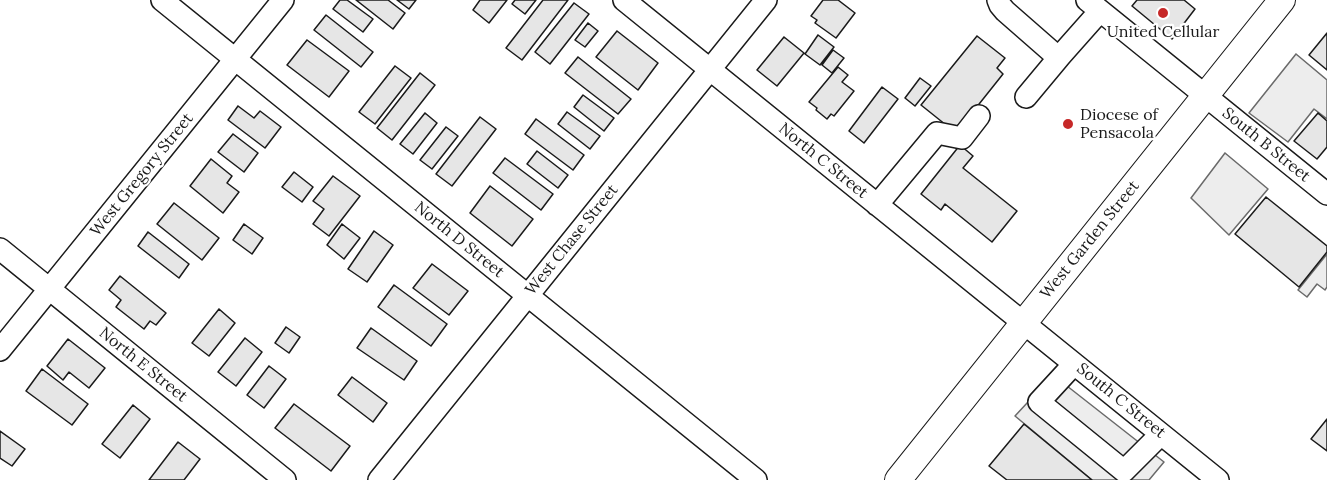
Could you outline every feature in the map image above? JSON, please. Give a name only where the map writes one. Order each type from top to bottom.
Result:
[{"type":"main road","name":"West Garden Street","points":[[898,480],[1282,0]]},
{"type":"street","name":"North D Street","points":[[162,0],[756,480]]},
{"type":"street","name":"West Gregory Street","points":[[0,350],[283,0]]},
{"type":"street","name":"North C Street","points":[[624,0],[1023,322]]},
{"type":"street","name":"West Chase Street","points":[[379,480],[766,0]]},
{"type":"street","points":[[999,0],[1005,11],[1053,53],[1061,55]]},
{"type":"street","points":[[1026,98],[1061,55],[1094,5]]},
{"type":"street","name":"South B Street","points":[[1094,5],[1327,194]]},
{"type":"street","points":[[877,205],[937,133],[962,138],[979,116]]},
{"type":"street","name":"North E Street","points":[[0,249],[285,480]]},
{"type":"street","name":"South C Street","points":[[1023,322],[1218,480]]},
{"type":"street","points":[[1074,364],[1039,402],[1124,471],[1161,434]]},
{"type":"shaded area","points":[[1296,54],[1327,80],[1327,119],[1314,109],[1288,142],[1249,113]]},
{"type":"shaded area","points":[[1225,153],[1268,189],[1229,235],[1191,198]]},
{"type":"shaded area","points":[[1327,254],[1327,287],[1325,290],[1317,284],[1307,297],[1298,290]]},
{"type":"shaded area","points":[[1053,375],[1164,462],[1149,480],[1092,480],[1015,416]]},
{"type":"building","points":[[340,0],[347,0],[373,19],[363,32],[333,9]]},
{"type":"building","points":[[356,0],[388,0],[405,13],[393,29]]},
{"type":"building","points":[[397,0],[416,0],[409,9]]},
{"type":"building","points":[[480,0],[507,0],[489,23],[473,10]]},
{"type":"building","points":[[515,0],[536,0],[525,14],[512,4]]},
{"type":"building","points":[[543,0],[568,0],[522,60],[506,48]]},
{"type":"building","points":[[823,0],[838,0],[855,13],[836,38],[815,23],[817,20],[811,16]]},
{"type":"building","points":[[1137,0],[1184,0],[1195,9],[1172,39],[1132,6]]},
{"type":"building","points":[[574,3],[589,14],[550,64],[535,52]]},
{"type":"building","points":[[326,15],[373,52],[361,67],[314,30]]},
{"type":"building","points":[[588,23],[598,31],[585,47],[575,40]]},
{"type":"building","points":[[617,31],[658,63],[638,90],[596,57]]},
{"type":"building","points":[[1327,33],[1327,70],[1309,55]]},
{"type":"building","points":[[818,35],[834,47],[820,65],[805,54]]},
{"type":"building","points":[[977,36],[1005,58],[997,68],[1003,74],[956,133],[921,105]]},
{"type":"building","points":[[784,37],[804,53],[777,86],[757,70]]},
{"type":"building","points":[[307,40],[349,71],[329,97],[287,65]]},
{"type":"building","points":[[833,50],[844,58],[832,73],[822,65]]},
{"type":"building","points":[[578,57],[631,99],[618,114],[565,73]]},
{"type":"building","points":[[395,66],[411,78],[375,124],[359,112]]},
{"type":"building","points":[[838,67],[848,75],[842,82],[854,91],[834,116],[831,114],[827,119],[809,102]]},
{"type":"building","points":[[420,73],[435,85],[392,140],[377,128]]},
{"type":"building","points":[[920,78],[931,86],[915,106],[905,98]]},
{"type":"building","points":[[882,87],[898,99],[864,143],[849,131]]},
{"type":"building","points":[[583,95],[614,118],[604,131],[574,107]]},
{"type":"building","points":[[238,106],[254,118],[260,111],[281,127],[265,148],[228,120]]},
{"type":"building","points":[[567,112],[600,136],[590,149],[558,124]]},
{"type":"building","points":[[425,113],[437,123],[413,154],[400,144]]},
{"type":"building","points":[[1318,113],[1327,121],[1327,147],[1317,159],[1294,141]]},
{"type":"building","points":[[480,117],[496,129],[452,186],[436,174]]},
{"type":"building","points":[[536,119],[584,155],[573,170],[525,134]]},
{"type":"building","points":[[446,127],[458,136],[432,169],[420,160]]},
{"type":"building","points":[[233,134],[258,153],[244,172],[218,152]]},
{"type":"building","points":[[960,145],[973,156],[963,168],[1017,211],[992,242],[945,204],[941,210],[921,194]]},
{"type":"building","points":[[537,151],[568,175],[558,188],[527,164]]},
{"type":"building","points":[[505,158],[553,194],[541,210],[493,173]]},
{"type":"building","points":[[211,159],[232,176],[227,183],[239,192],[223,213],[190,186]]},
{"type":"building","points":[[294,172],[313,187],[302,202],[282,187]]},
{"type":"building","points":[[333,176],[360,196],[329,236],[313,224],[324,209],[313,201]]},
{"type":"building","points":[[490,186],[533,219],[512,246],[470,213]]},
{"type":"building","points":[[1266,197],[1327,246],[1327,252],[1299,287],[1235,234]]},
{"type":"building","points":[[174,203],[219,238],[202,260],[157,224]]},
{"type":"building","points":[[244,224],[263,238],[252,254],[233,240]]},
{"type":"building","points":[[342,224],[360,238],[344,259],[327,245]]},
{"type":"building","points":[[374,231],[393,245],[367,282],[348,269]]},
{"type":"building","points":[[148,232],[189,264],[179,278],[138,246]]},
{"type":"building","points":[[432,264],[468,291],[449,315],[413,288]]},
{"type":"building","points":[[120,276],[166,313],[156,325],[150,321],[144,329],[116,307],[121,300],[109,290]]},
{"type":"building","points":[[394,285],[447,324],[431,346],[378,307]]},
{"type":"building","points":[[219,309],[235,323],[209,356],[192,343]]},
{"type":"building","points":[[286,327],[300,337],[289,353],[275,343]]},
{"type":"building","points":[[371,328],[417,361],[404,380],[357,348]]},
{"type":"building","points":[[245,338],[262,352],[236,386],[218,372]]},
{"type":"building","points":[[68,339],[105,368],[89,388],[69,372],[63,380],[47,366]]},
{"type":"building","points":[[269,366],[286,379],[264,408],[247,395]]},
{"type":"building","points":[[42,369],[88,404],[72,425],[26,391]]},
{"type":"building","points":[[352,377],[387,403],[373,422],[338,395]]},
{"type":"building","points":[[294,404],[350,446],[331,471],[275,428]]},
{"type":"building","points":[[133,405],[150,419],[120,458],[102,444]]},
{"type":"building","points":[[1327,419],[1327,451],[1311,439]]},
{"type":"building","points":[[1024,424],[1092,480],[1007,480],[989,466]]},
{"type":"building","points":[[0,431],[25,449],[12,466],[0,458]]},
{"type":"building","points":[[178,442],[200,459],[184,480],[149,480]]},
{"type":"place","name":"United Cellular","points":[[1163,13]]},
{"type":"place","name":"Diocese of Pensacola","points":[[1068,124]]}]
